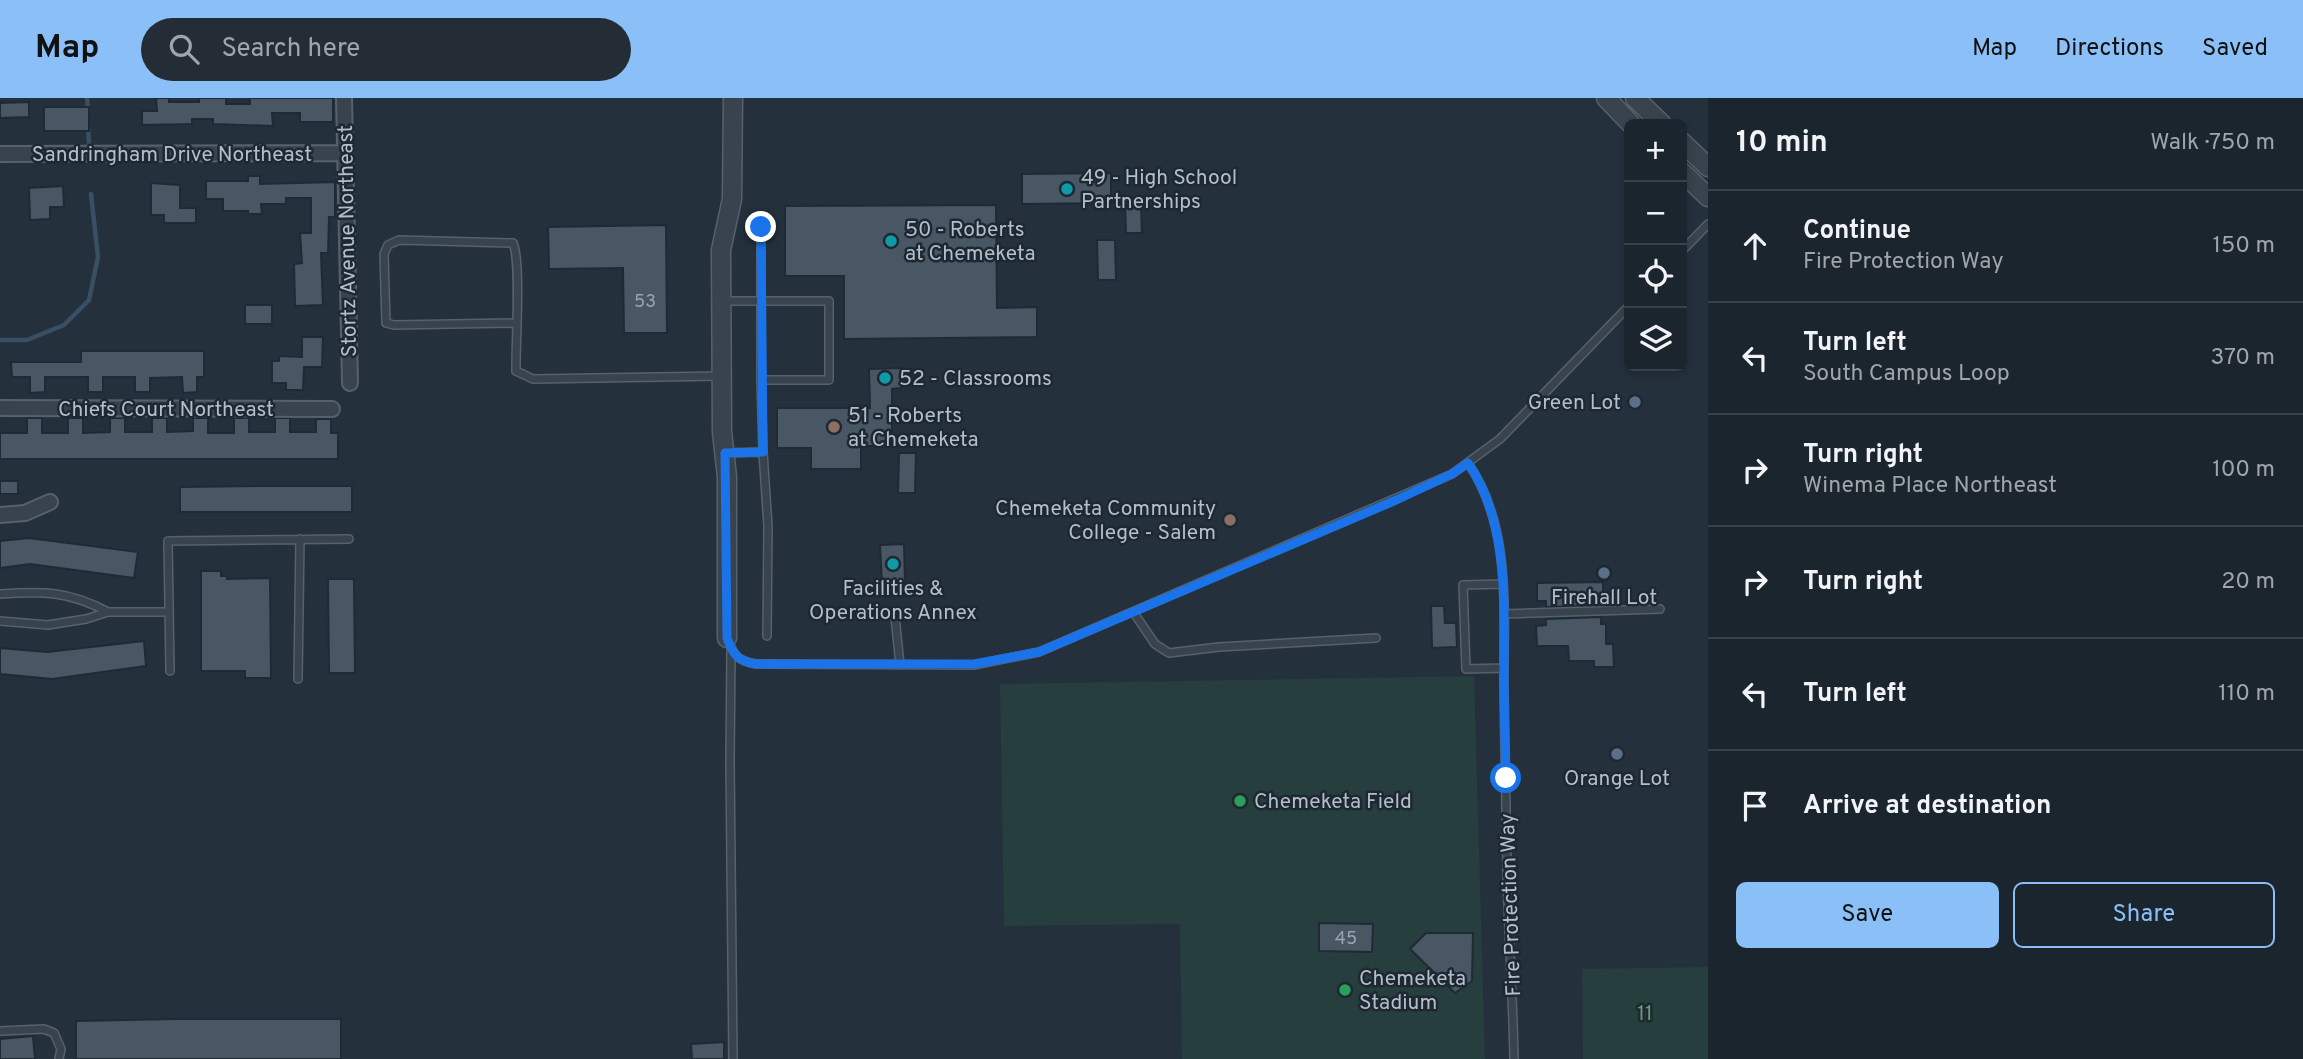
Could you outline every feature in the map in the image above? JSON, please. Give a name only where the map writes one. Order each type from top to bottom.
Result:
[{"type":"street","name":"Stortz Avenue Northeast","points":[[344,98],[349,383]]},
{"type":"street","points":[[729,644],[725,453],[722,432],[721,250],[732,199],[733,98]]},
{"type":"street","points":[[1606,98],[1626,119]]},
{"type":"street","points":[[1635,98],[1657,119]]},
{"type":"street","points":[[1687,147],[1708,167]]},
{"type":"street","name":"Sandringham Drive Northeast","points":[[0,154],[345,153]]},
{"type":"street","points":[[1687,177],[1708,197]]},
{"type":"street","name":"Chiefs Court Northeast","points":[[0,408],[332,409]]},
{"type":"street","points":[[0,515],[25,513],[50,502]]},
{"type":"lane","points":[[1687,246],[1708,224]]},
{"type":"lane","points":[[761,227],[761,380],[768,526],[767,636]]},
{"type":"lane","points":[[516,323],[386,323],[384,254],[388,245],[398,240],[513,243],[516,249],[516,323],[516,371],[533,379],[722,376]]},
{"type":"lane","points":[[721,301],[829,301],[829,380],[761,380]]},
{"type":"lane","points":[[729,644],[736,657],[756,664],[990,663],[1039,652],[1452,474],[1508,431],[1627,308]]},
{"type":"lane","points":[[725,453],[763,452]]},
{"type":"lane","name":"Fire Protection Way","points":[[1468,463],[1485,491],[1493,518],[1503,584],[1507,890],[1514,1059]]},
{"type":"lane","points":[[298,679],[300,539]]},
{"type":"lane","points":[[170,671],[168,541],[349,539]]},
{"type":"lane","points":[[1503,584],[1463,585],[1466,669],[1504,668]]},
{"type":"lane","points":[[0,594],[38,592],[79,597],[108,612]]},
{"type":"lane","points":[[1504,614],[1660,609]]},
{"type":"lane","points":[[0,621],[48,625],[86,619],[108,612],[169,612]]},
{"type":"lane","points":[[1134,613],[1155,644],[1168,653],[1376,638]]},
{"type":"lane","points":[[895,617],[900,665]]},
{"type":"lane","points":[[729,644],[733,1059]]},
{"type":"lane","points":[[0,1031],[44,1029],[54,1033],[61,1049],[59,1059]]},
{"type":"green space","name":"Chemeketa Field","points":[[1474,676],[1485,1059],[1182,1059],[1180,924],[1004,926],[1000,684]]},
{"type":"green space","name":"11","points":[[1708,967],[1708,1059],[1583,1059],[1582,969]]},
{"type":"building","points":[[156,98],[169,98],[169,102],[199,102],[199,98],[226,98],[226,104],[250,104],[250,98],[333,98],[333,122],[300,122],[300,113],[272,113],[273,126],[213,124],[213,119],[192,119],[192,124],[142,125],[142,111],[157,111]]},
{"type":"building","points":[[29,102],[29,117],[0,118],[0,103]]},
{"type":"building","points":[[44,107],[89,107],[89,131],[44,131]]},
{"type":"building","name":"49 - High School Partnerships","points":[[1111,173],[1111,203],[1022,204],[1022,174]]},
{"type":"building","points":[[248,176],[260,176],[260,184],[335,182],[335,217],[329,217],[328,253],[321,253],[323,305],[295,306],[294,264],[302,263],[300,233],[311,233],[311,198],[286,198],[286,204],[261,204],[262,214],[223,211],[223,199],[206,199],[206,181],[248,181]]},
{"type":"building","points":[[151,183],[180,185],[180,208],[196,208],[196,223],[164,223],[164,215],[151,215]]},
{"type":"building","points":[[63,186],[64,207],[50,207],[50,219],[30,220],[29,188]]},
{"type":"building","points":[[1125,204],[1141,204],[1142,233],[1126,233]]},
{"type":"building","name":"50 - Roberts at Chemeketa","points":[[996,205],[997,308],[1037,307],[1037,337],[844,339],[844,276],[785,276],[785,206]]},
{"type":"building","points":[[666,225],[667,333],[624,333],[623,268],[549,269],[548,227]]},
{"type":"building","points":[[1097,240],[1115,240],[1116,280],[1098,280]]},
{"type":"building","points":[[245,305],[272,305],[272,324],[245,324]]},
{"type":"building","points":[[302,337],[323,337],[322,367],[304,367],[303,390],[286,390],[286,383],[272,383],[272,361],[279,361],[279,356],[302,357]]},
{"type":"building","points":[[81,351],[204,351],[204,377],[197,377],[197,392],[183,393],[182,377],[150,378],[150,392],[135,392],[135,377],[103,377],[103,392],[88,392],[88,377],[45,377],[45,392],[30,393],[30,377],[12,377],[11,362],[81,362]]},
{"type":"building","name":"51 - Roberts at Chemeketa","points":[[901,368],[901,388],[892,389],[892,446],[861,446],[861,469],[811,469],[811,448],[777,448],[777,408],[870,408],[869,369]]},
{"type":"building","points":[[27,418],[42,418],[42,433],[68,433],[68,418],[83,418],[83,433],[110,432],[110,418],[125,418],[125,432],[152,432],[152,418],[167,418],[167,432],[193,431],[193,418],[208,418],[208,433],[234,433],[234,418],[249,418],[249,432],[275,432],[275,418],[290,418],[290,432],[316,432],[316,419],[331,419],[331,433],[338,433],[338,459],[0,459],[0,433],[27,433]]},
{"type":"building","points":[[899,453],[916,453],[915,493],[898,493]]},
{"type":"building","points":[[0,481],[18,481],[18,494],[0,494]]},
{"type":"building","points":[[352,486],[352,512],[180,512],[180,487]]},
{"type":"building","points":[[29,538],[138,552],[134,578],[30,564],[0,568],[0,541]]},
{"type":"building","name":"Facilities & Operations Annex","points":[[904,544],[905,583],[882,584],[880,545]]},
{"type":"building","points":[[201,571],[221,571],[221,576],[227,576],[227,579],[270,578],[271,678],[245,678],[245,671],[201,671]]},
{"type":"building","points":[[328,579],[354,579],[355,673],[329,673]]},
{"type":"building","points":[[1603,582],[1603,599],[1600,599],[1600,605],[1546,607],[1546,601],[1537,601],[1537,583]]},
{"type":"building","points":[[1431,606],[1444,606],[1445,623],[1456,623],[1457,647],[1432,648]]},
{"type":"building","points":[[1601,617],[1601,624],[1606,624],[1606,644],[1613,644],[1614,667],[1594,667],[1594,661],[1569,661],[1568,646],[1537,646],[1536,626],[1546,625],[1546,619]]},
{"type":"building","points":[[144,641],[146,666],[52,679],[0,674],[0,648],[47,652]]},
{"type":"building","points":[[1319,923],[1373,924],[1372,952],[1319,951]]},
{"type":"building","points":[[1426,933],[1473,933],[1472,981],[1455,993],[1410,949]]},
{"type":"building","points":[[341,1019],[341,1059],[76,1059],[76,1021]]},
{"type":"building","points":[[33,1036],[35,1059],[0,1059],[0,1039]]},
{"type":"building","points":[[724,1042],[724,1059],[692,1059],[691,1044]]},
{"type":"waterway","points":[[87,98],[88,111]]},
{"type":"waterway","points":[[88,127],[89,143]]},
{"type":"waterway","points":[[0,340],[27,340],[64,325],[89,300],[98,257],[91,194]]},
{"type":"place","name":"49 - High School Partnerships","points":[[1067,189]]},
{"type":"place","name":"50 - Roberts at Chemeketa","points":[[891,241]]},
{"type":"place","name":"52 - Classrooms","points":[[885,378]]},
{"type":"place","name":"Green Lot","points":[[1635,402]]},
{"type":"place","name":"51 - Roberts at Chemeketa","points":[[834,427]]},
{"type":"place","name":"Chemeketa Community College - Salem","points":[[1230,520]]},
{"type":"place","name":"Facilities & Operations Annex","points":[[893,564]]},
{"type":"place","name":"Firehall Lot","points":[[1604,573]]},
{"type":"place","name":"Orange Lot","points":[[1617,754]]},
{"type":"place","name":"Chemeketa Field","points":[[1240,801]]},
{"type":"place","name":"Chemeketa Stadium","points":[[1345,990]]},
{"type":"route","points":[[761,227],[763,452],[725,453],[727,638],[736,657],[756,664],[974,664],[1039,652],[1394,501],[1452,474],[1468,463],[1485,491],[1500,553],[1504,614],[1506,778]]}]
